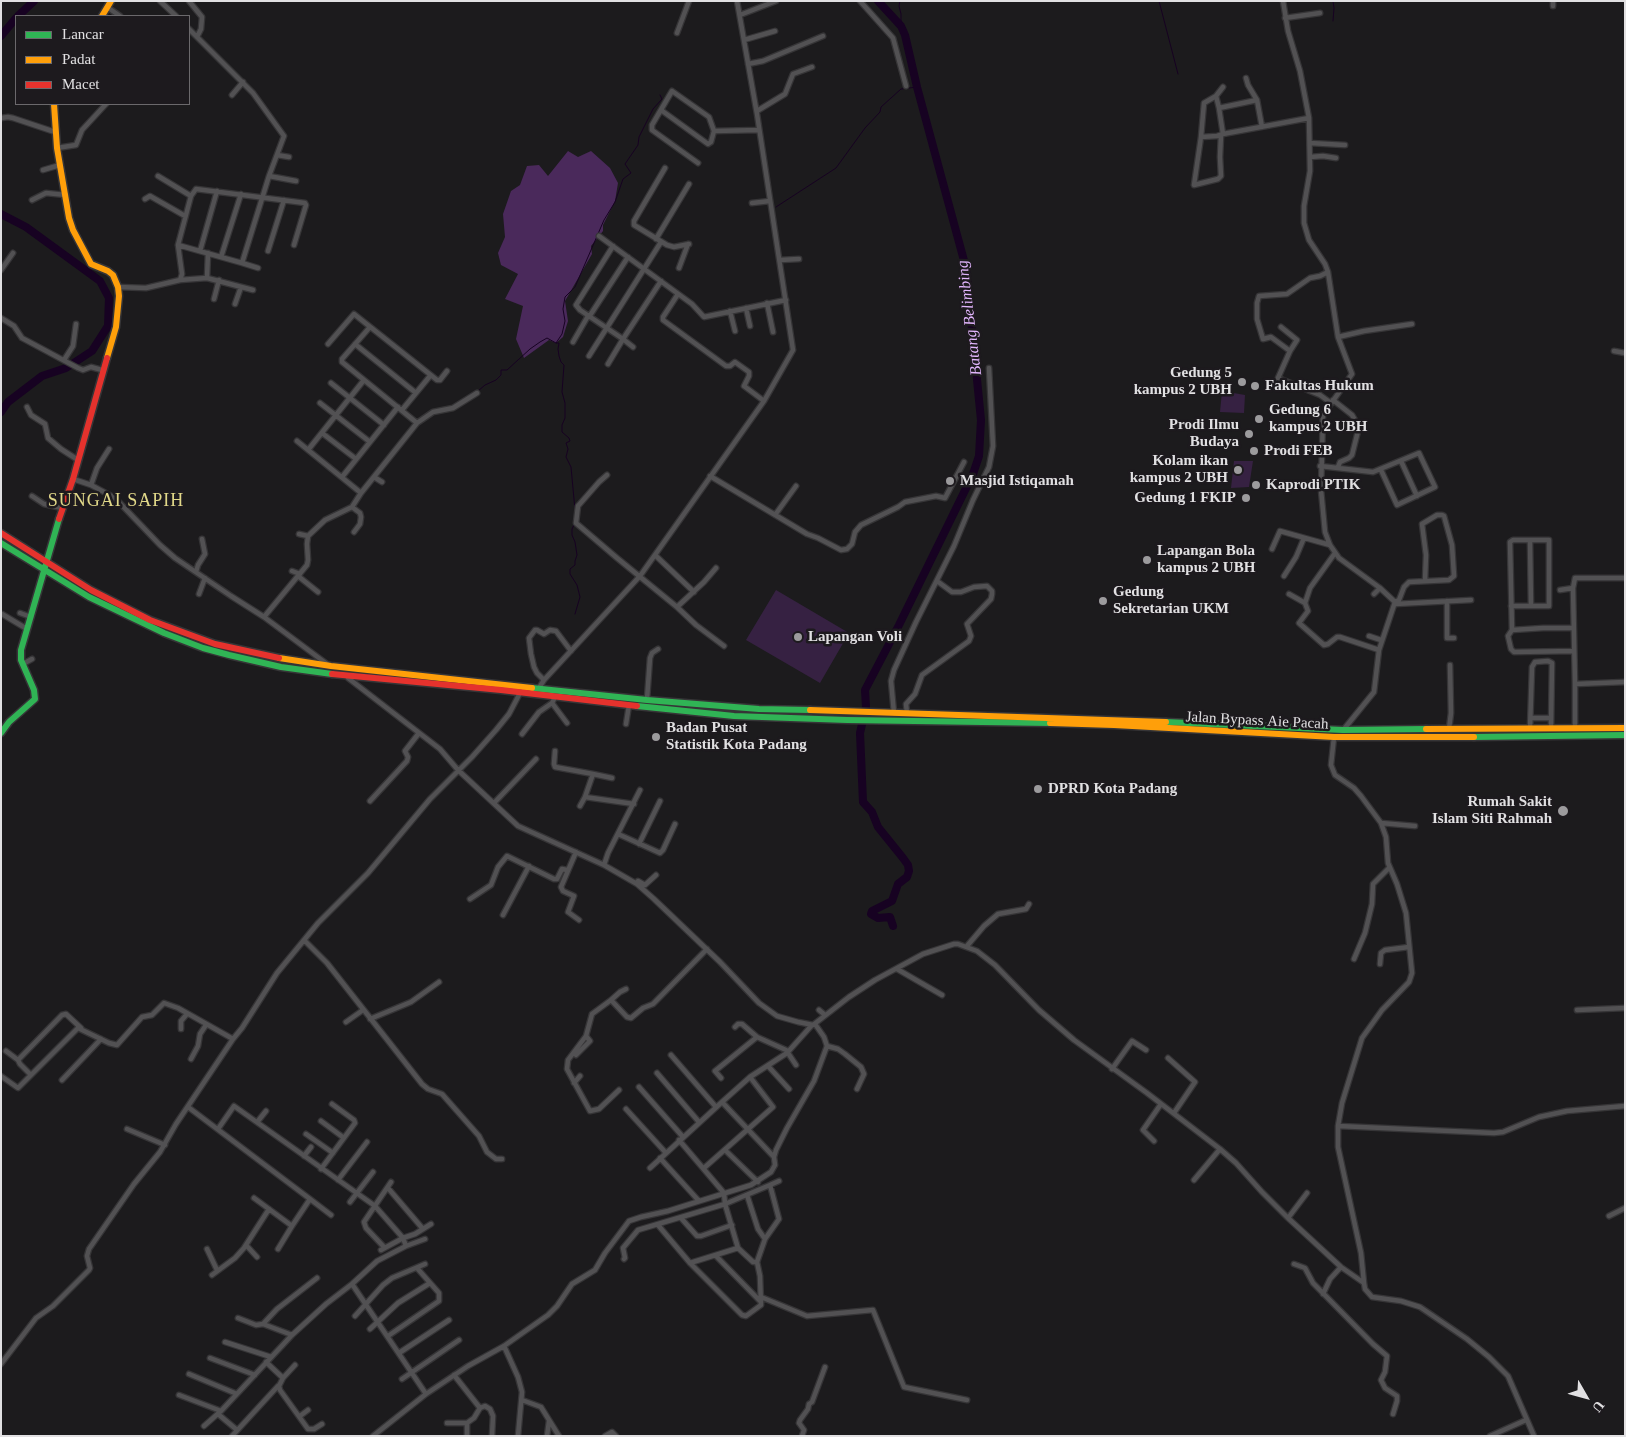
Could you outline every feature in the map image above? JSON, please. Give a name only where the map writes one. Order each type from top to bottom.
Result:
[{"type":"main road","points":[[103,15],[109,4]]},
{"type":"main road","points":[[1,732],[9,722],[35,699],[34,690],[23,664],[21,650],[62,508],[78,460],[102,370],[116,328],[119,296],[118,287],[113,275],[91,264],[82,250],[70,218],[57,148],[54,105]]},
{"type":"main road","points":[[1,533],[47,564],[135,613],[185,634],[215,644],[262,656],[316,664],[539,688],[620,701]]},
{"type":"main road","points":[[1,542],[89,597],[123,614],[184,641],[238,657],[280,667],[314,672],[520,693],[554,700],[647,700],[758,709],[854,713],[1105,718],[1343,730],[1386,734],[1450,730],[1625,728]]},
{"type":"main road","name":"Jalan Bypass Aie Pacah","points":[[620,701],[629,705],[734,716],[1114,725],[1294,736],[1334,737],[1386,734],[1625,735]]},
{"type":"main road","points":[[1294,728],[1294,736]]},
{"type":"street","points":[[160,1],[175,15]]},
{"type":"street","points":[[189,1],[202,17],[201,29],[197,37]]},
{"type":"street","points":[[677,33],[689,1]]},
{"type":"street","points":[[539,688],[544,680],[640,576],[656,555],[764,401],[794,349],[737,1]]},
{"type":"street","points":[[740,15],[776,1]]},
{"type":"street","points":[[860,1],[893,38],[906,86]]},
{"type":"street","points":[[1283,1],[1285,18],[1300,71],[1309,118],[1309,182],[1304,206],[1304,223],[1308,240],[1325,264],[1328,272],[1338,337],[1352,374],[1323,415],[1320,466],[1324,524],[1330,546],[1348,565],[1380,588],[1395,603],[1471,600]]},
{"type":"street","points":[[109,4],[119,15]]},
{"type":"street","points":[[1285,18],[1320,13]]},
{"type":"street","points":[[190,30],[243,82],[284,134],[242,263]]},
{"type":"street","points":[[744,40],[775,31]]},
{"type":"street","points":[[748,64],[762,61],[823,36]]},
{"type":"street","points":[[756,111],[785,94],[793,74],[812,67]]},
{"type":"street","points":[[1246,78],[1257,100],[1262,127]]},
{"type":"street","points":[[232,95],[243,82]]},
{"type":"street","points":[[1216,96],[1222,134],[1221,176],[1195,185],[1204,104],[1216,96],[1223,87]]},
{"type":"street","points":[[661,110],[708,144],[711,142],[714,131],[709,117],[672,91],[652,124],[652,130],[698,163]]},
{"type":"street","points":[[1219,108],[1257,100]]},
{"type":"street","points":[[57,148],[76,145],[82,130],[105,105]]},
{"type":"street","points":[[1,118],[12,118],[55,132]]},
{"type":"street","points":[[1201,137],[1309,118]]},
{"type":"street","points":[[714,131],[759,130]]},
{"type":"street","points":[[1310,143],[1345,145]]},
{"type":"street","points":[[277,155],[289,157]]},
{"type":"street","points":[[1310,157],[1336,158]]},
{"type":"street","points":[[43,170],[60,165]]},
{"type":"street","points":[[665,168],[634,223],[635,226],[661,242],[676,247],[688,244],[679,268]]},
{"type":"street","points":[[158,176],[191,196]]},
{"type":"street","points":[[269,176],[296,181]]},
{"type":"street","points":[[656,239],[689,184]]},
{"type":"street","points":[[180,280],[182,274],[178,245],[191,196],[196,189],[304,203],[306,205],[294,245]]},
{"type":"street","points":[[200,251],[217,191]]},
{"type":"street","points":[[32,200],[46,193],[66,195]]},
{"type":"street","points":[[221,257],[241,194]]},
{"type":"street","points":[[145,199],[150,196],[185,216]]},
{"type":"street","points":[[268,251],[284,200]]},
{"type":"street","points":[[752,203],[770,200]]},
{"type":"street","points":[[599,236],[692,304],[704,316],[786,300]]},
{"type":"street","points":[[589,356],[661,242]]},
{"type":"street","points":[[178,245],[258,268]]},
{"type":"street","points":[[613,246],[576,304],[578,308],[633,347]]},
{"type":"street","points":[[676,247],[683,257]]},
{"type":"street","points":[[1,270],[13,253]]},
{"type":"street","points":[[207,278],[208,253]]},
{"type":"street","points":[[572,342],[628,258]]},
{"type":"street","points":[[780,260],[800,259]]},
{"type":"street","points":[[1290,351],[1271,337],[1265,340],[1262,338],[1257,319],[1258,297],[1287,294],[1310,278],[1328,272]]},
{"type":"street","points":[[118,287],[146,288],[180,280],[207,278],[253,290]]},
{"type":"street","points":[[214,299],[219,280]]},
{"type":"street","points":[[608,364],[660,281]]},
{"type":"street","points":[[236,304],[241,287]]},
{"type":"street","points":[[678,294],[663,320],[726,366],[729,367],[735,362],[749,372],[744,386],[764,401]]},
{"type":"street","points":[[767,303],[773,332]]},
{"type":"street","points":[[746,308],[750,326]]},
{"type":"street","points":[[730,311],[735,331]]},
{"type":"street","points":[[328,344],[352,314],[430,376],[439,381],[447,371]]},
{"type":"street","points":[[2,320],[16,328],[22,338],[78,368],[83,370],[91,367],[102,370]]},
{"type":"street","points":[[65,360],[73,346],[76,324]]},
{"type":"street","points":[[1338,337],[1390,326],[1412,324]]},
{"type":"street","points":[[370,327],[342,361],[418,423]]},
{"type":"street","points":[[1281,327],[1297,340],[1278,378],[1332,401],[1352,415],[1359,427],[1352,455],[1340,462],[1338,467]]},
{"type":"street","points":[[355,344],[416,393]]},
{"type":"street","points":[[1614,351],[1625,353]]},
{"type":"street","points":[[892,713],[891,681],[894,670],[954,546],[989,467],[993,446],[989,368]]},
{"type":"street","points":[[342,477],[384,425],[430,376]]},
{"type":"street","points":[[308,450],[364,380]]},
{"type":"street","points":[[331,383],[384,425]]},
{"type":"street","points":[[264,617],[307,565],[308,536],[325,520],[352,507],[361,492],[418,423],[433,412],[453,408],[477,393]]},
{"type":"street","points":[[320,403],[370,442]]},
{"type":"street","points":[[27,406],[29,414],[45,424],[50,440],[78,460]]},
{"type":"street","points":[[322,433],[356,459]]},
{"type":"street","points":[[297,441],[361,492]]},
{"type":"street","points":[[91,485],[97,468],[109,449]]},
{"type":"street","points":[[1320,466],[1373,472],[1418,453],[1424,461],[1435,488],[1398,505],[1381,470]]},
{"type":"street","points":[[1401,461],[1417,496]]},
{"type":"street","points":[[710,476],[806,534],[841,550],[847,549],[852,544],[857,529],[865,522],[905,502],[936,496],[945,498],[964,462]]},
{"type":"street","points":[[608,475],[599,482],[578,506],[576,523],[724,646]]},
{"type":"street","points":[[374,477],[382,482]]},
{"type":"street","points":[[72,479],[91,485],[115,498],[166,550],[344,674],[440,749],[458,770],[522,829],[604,865],[637,884],[707,949],[759,1003],[771,1012],[787,1019],[813,1024],[824,1037],[827,1046],[814,1081],[787,1128],[774,1157],[774,1168],[758,1182],[725,1199],[681,1218],[636,1232],[623,1248],[624,1260]]},
{"type":"street","points":[[775,515],[796,486]]},
{"type":"street","points":[[32,496],[44,504],[62,508]]},
{"type":"street","points":[[352,507],[360,512],[362,517],[360,524],[354,532]]},
{"type":"street","points":[[1343,730],[1374,692],[1381,640],[1395,603],[1399,600],[1408,582],[1449,580],[1454,576],[1452,545],[1444,516],[1442,515],[1437,515],[1422,524],[1426,555],[1425,581]]},
{"type":"street","points":[[1272,549],[1280,531],[1330,546]]},
{"type":"street","points":[[299,534],[308,536]]},
{"type":"street","points":[[1284,576],[1296,557],[1304,538]]},
{"type":"street","points":[[196,572],[198,564],[205,554],[202,539]]},
{"type":"street","points":[[1511,606],[1550,605],[1550,545],[1548,540],[1513,540],[1510,542],[1511,606],[1512,630],[1508,636],[1511,649],[1514,652],[1574,652]]},
{"type":"street","points":[[1530,541],[1531,606]]},
{"type":"street","points":[[1335,553],[1310,588],[1305,603],[1308,612],[1299,623],[1321,644],[1326,645],[1338,637],[1379,650]]},
{"type":"street","points":[[656,555],[694,592]]},
{"type":"street","points":[[677,607],[716,568]]},
{"type":"street","points":[[292,571],[318,592]]},
{"type":"street","points":[[199,594],[205,578]]},
{"type":"street","points":[[1575,728],[1576,684],[1573,588],[1575,578],[1625,578]]},
{"type":"street","points":[[907,713],[906,704],[915,694],[922,675],[968,641],[971,636],[967,624],[992,597],[992,591],[987,586],[952,592],[937,581]]},
{"type":"street","points":[[1374,594],[1380,588]]},
{"type":"street","points":[[1560,590],[1573,588]]},
{"type":"street","points":[[1289,594],[1305,603]]},
{"type":"street","points":[[1447,601],[1447,638],[1454,638]]},
{"type":"street","points":[[20,613],[31,617]]},
{"type":"street","points":[[2,614],[27,629]]},
{"type":"street","points":[[1512,630],[1573,628]]},
{"type":"street","points":[[544,680],[537,673],[532,660],[529,638],[534,630],[543,634],[550,630],[556,631],[571,651]]},
{"type":"street","points":[[1369,636],[1381,640]]},
{"type":"street","points":[[647,700],[650,658],[652,653],[658,650]]},
{"type":"street","points":[[23,664],[32,659]]},
{"type":"street","points":[[1530,729],[1533,664],[1535,662],[1548,661],[1553,666],[1551,729]]},
{"type":"street","points":[[1450,665],[1450,730]]},
{"type":"street","points":[[1576,684],[1625,682]]},
{"type":"street","points":[[1,1364],[39,1315],[54,1306],[89,1270],[87,1256],[89,1249],[164,1145],[176,1124],[277,973],[321,919],[368,873],[430,799],[509,714],[520,693]]},
{"type":"street","points":[[522,734],[539,712],[554,700],[567,723]]},
{"type":"street","points":[[626,724],[629,705]]},
{"type":"street","points":[[1531,718],[1551,718]]},
{"type":"street","points":[[370,800],[407,761],[408,757],[405,750],[419,733]]},
{"type":"street","points":[[1334,737],[1332,765],[1334,775],[1354,788],[1381,823],[1388,843],[1389,868],[1397,884],[1406,913],[1412,977],[1382,1010],[1362,1038],[1346,1088],[1338,1126],[1338,1147],[1361,1253],[1365,1289],[1372,1297],[1407,1302],[1420,1307],[1467,1339],[1489,1357],[1508,1376],[1534,1436]]},
{"type":"street","points":[[555,751],[555,767],[612,778]]},
{"type":"street","points":[[494,803],[536,759]]},
{"type":"street","points":[[580,806],[593,774]]},
{"type":"street","points":[[604,865],[608,853],[640,790]]},
{"type":"street","points":[[585,796],[634,804]]},
{"type":"street","points":[[639,844],[660,801]]},
{"type":"street","points":[[1381,823],[1415,826]]},
{"type":"street","points":[[618,834],[658,853],[662,852],[675,824]]},
{"type":"street","points":[[576,852],[561,887],[563,891],[574,896],[568,912],[580,920]]},
{"type":"street","points":[[470,899],[491,885],[498,867],[507,856],[554,879],[557,879],[562,869],[567,870]]},
{"type":"street","points":[[503,915],[529,866]]},
{"type":"street","points":[[1354,958],[1365,933],[1372,904],[1372,884],[1389,868]]},
{"type":"street","points":[[637,884],[638,881],[645,885],[656,875]]},
{"type":"street","points":[[967,946],[984,926],[998,914],[1026,909],[1028,904]]},
{"type":"street","points":[[304,940],[322,958],[422,1084],[428,1089],[442,1094],[479,1136],[487,1152],[496,1159],[502,1159]]},
{"type":"street","points":[[650,1168],[750,1078],[787,1053],[813,1024],[825,1015],[868,984],[896,969],[934,950],[958,944],[967,946],[984,955],[1049,1019],[1220,1149],[1236,1163],[1288,1218],[1341,1266],[1364,1283]]},
{"type":"street","points":[[1380,964],[1381,953],[1385,950],[1409,947]]},
{"type":"street","points":[[611,1000],[627,1017],[631,1018],[642,1008],[653,1004],[707,949]]},
{"type":"street","points":[[896,969],[942,996]]},
{"type":"street","points":[[370,1019],[411,1002],[439,982]]},
{"type":"street","points":[[619,1090],[599,1109],[592,1112],[588,1109],[574,1083],[566,1063],[586,1036],[592,1014],[626,989]]},
{"type":"street","points":[[18,1060],[63,1014],[66,1014],[82,1028],[118,1045],[142,1017],[152,1015],[164,1003],[178,1008],[233,1039]]},
{"type":"street","points":[[1577,1010],[1625,1008]]},
{"type":"street","points":[[346,1022],[363,1010]]},
{"type":"street","points":[[819,1010],[825,1015]]},
{"type":"street","points":[[181,1029],[182,1021],[187,1014]]},
{"type":"street","points":[[735,1027],[738,1024],[742,1024],[757,1037],[783,1049],[796,1065]]},
{"type":"street","points":[[191,1059],[198,1046],[200,1034],[206,1025]]},
{"type":"street","points":[[1,1076],[18,1088],[77,1028],[82,1028]]},
{"type":"street","points":[[576,1055],[590,1041],[586,1036]]},
{"type":"street","points":[[715,1070],[757,1037]]},
{"type":"street","points":[[62,1080],[101,1038]]},
{"type":"street","points":[[1112,1068],[1132,1041],[1146,1050]]},
{"type":"street","points":[[827,1046],[838,1049],[861,1067],[864,1074],[857,1089]]},
{"type":"street","points":[[6,1051],[18,1060],[31,1075]]},
{"type":"street","points":[[671,1055],[716,1107]]},
{"type":"street","points":[[1168,1058],[1195,1082],[1174,1113]]},
{"type":"street","points":[[710,1066],[721,1078]]},
{"type":"street","points":[[768,1066],[789,1089]]},
{"type":"street","points":[[657,1073],[699,1122]]},
{"type":"street","points":[[574,1083],[580,1076]]},
{"type":"street","points":[[704,1168],[773,1107],[750,1078]]},
{"type":"street","points":[[638,1087],[704,1168],[725,1199],[738,1248],[753,1262],[758,1262]]},
{"type":"street","points":[[722,1102],[774,1157]]},
{"type":"street","points":[[321,1169],[356,1122],[332,1104]]},
{"type":"street","points":[[1154,1141],[1143,1130],[1161,1104]]},
{"type":"street","points":[[218,1129],[234,1106],[258,1121],[321,1169],[375,1206],[403,1238],[406,1246]]},
{"type":"street","points":[[1338,1126],[1494,1133],[1503,1132],[1539,1117],[1567,1111],[1625,1106]]},
{"type":"street","points":[[188,1107],[281,1175],[331,1215]]},
{"type":"street","points":[[626,1109],[666,1153]]},
{"type":"street","points":[[258,1121],[266,1111]]},
{"type":"street","points":[[321,1121],[344,1138]]},
{"type":"street","points":[[127,1128],[164,1145]]},
{"type":"street","points":[[306,1134],[333,1153]]},
{"type":"street","points":[[338,1180],[367,1142]]},
{"type":"street","points":[[304,1156],[311,1147]]},
{"type":"street","points":[[1194,1180],[1220,1149]]},
{"type":"street","points":[[726,1150],[758,1182]]},
{"type":"street","points":[[660,1158],[698,1202]]},
{"type":"street","points":[[350,1202],[373,1172]]},
{"type":"street","points":[[373,1436],[426,1394],[454,1375],[504,1346],[548,1315],[557,1306],[572,1284],[595,1270],[629,1221],[698,1202],[747,1194],[779,1181]]},
{"type":"street","points":[[392,1182],[365,1220],[365,1224],[382,1248],[415,1234],[431,1224]]},
{"type":"street","points":[[658,1225],[690,1263],[742,1315],[749,1315],[761,1305],[758,1262],[765,1239],[779,1219],[770,1185]]},
{"type":"street","points":[[388,1188],[423,1229]]},
{"type":"street","points":[[1288,1218],[1307,1193]]},
{"type":"street","points":[[747,1194],[758,1228],[765,1239]]},
{"type":"street","points":[[254,1198],[292,1226]]},
{"type":"street","points":[[278,1250],[310,1199]]},
{"type":"street","points":[[1609,1216],[1625,1208]]},
{"type":"street","points":[[212,1275],[235,1258],[246,1245],[269,1209]]},
{"type":"street","points":[[681,1218],[696,1236],[732,1226]]},
{"type":"street","points":[[204,1426],[220,1413],[292,1335],[326,1304],[371,1266],[406,1246],[425,1239]]},
{"type":"street","points":[[246,1245],[257,1257]]},
{"type":"street","points":[[690,1263],[738,1248]]},
{"type":"street","points":[[207,1249],[217,1270]]},
{"type":"street","points":[[716,1256],[761,1299],[807,1316],[874,1310],[904,1386],[967,1400]]},
{"type":"street","points":[[355,1316],[383,1285],[392,1278],[425,1264]]},
{"type":"street","points":[[1294,1264],[1305,1268],[1312,1283],[1387,1356],[1385,1372],[1381,1380],[1385,1388],[1397,1396],[1393,1414]]},
{"type":"street","points":[[1323,1294],[1330,1279],[1341,1266]]},
{"type":"street","points":[[388,1336],[439,1302],[439,1293],[417,1268]]},
{"type":"street","points":[[262,1324],[277,1309],[316,1278]]},
{"type":"street","points":[[370,1328],[398,1303],[430,1283]]},
{"type":"street","points":[[352,1284],[426,1394]]},
{"type":"street","points":[[238,1318],[292,1335]]},
{"type":"street","points":[[400,1353],[449,1320]]},
{"type":"street","points":[[402,1379],[459,1340]]},
{"type":"street","points":[[225,1342],[271,1357]]},
{"type":"street","points":[[504,1346],[522,1392],[518,1436]]},
{"type":"street","points":[[210,1358],[255,1375]]},
{"type":"street","points":[[266,1362],[283,1378]]},
{"type":"street","points":[[232,1436],[279,1385],[294,1365]]},
{"type":"street","points":[[802,1436],[804,1430],[799,1423],[800,1420],[812,1402],[826,1367]]},
{"type":"street","points":[[189,1374],[237,1394]]},
{"type":"street","points":[[454,1375],[480,1408]]},
{"type":"street","points":[[279,1385],[280,1390],[309,1429],[322,1424]]},
{"type":"street","points":[[179,1395],[220,1413],[237,1430]]},
{"type":"street","points":[[522,1400],[541,1407],[559,1436]]},
{"type":"street","points":[[480,1408],[488,1407],[492,1412],[492,1436]]},
{"type":"street","points":[[447,1424],[467,1423],[474,1418],[480,1408]]},
{"type":"street","points":[[300,1416],[308,1410]]},
{"type":"street","points":[[1490,1436],[1526,1420]]},
{"type":"street","points":[[547,1436],[549,1421]]},
{"type":"street","points":[[466,1436],[467,1423]]},
{"type":"street","points":[[605,1436],[612,1432],[616,1436]]},
{"type":"shaded area","points":[[568,151],[578,157],[591,151],[610,168],[618,183],[615,201],[603,225],[603,231],[591,246],[592,254],[565,301],[568,321],[563,337],[556,343],[549,340],[524,358],[516,339],[523,306],[505,299],[518,274],[501,265],[498,253],[505,237],[503,214],[511,191],[520,185],[527,166],[539,165],[548,176]]},
{"type":"shaded area","points":[[1222,391],[1245,395],[1244,413],[1220,412]]},
{"type":"shaded area","points":[[1234,461],[1253,461],[1249,487],[1231,488]]},
{"type":"shaded area","name":"Lapangan Voli","points":[[776,590],[849,633],[820,683],[746,640]]},
{"type":"waterway","points":[[19,15],[34,1]]},
{"type":"waterway","name":"Batang Belimbing","points":[[878,1],[901,26],[905,35],[917,87],[966,268],[981,420],[979,456],[973,474],[865,690],[866,707],[860,733],[863,802],[872,812],[878,827],[908,865],[909,871],[907,877],[898,884],[892,901],[872,911],[871,914],[878,918],[890,917],[893,926]]},
{"type":"waterway","name":"Batang Belimbing","points":[[900,1],[901,26]]},
{"type":"waterway","points":[[1159,1],[1178,74]]},
{"type":"waterway","points":[[1333,1],[1333,21]]},
{"type":"waterway","points":[[1,36],[15,19]]},
{"type":"waterway","points":[[776,207],[836,168],[865,128],[880,112],[881,107],[901,89],[917,87]]},
{"type":"waterway","points":[[575,510],[571,467],[566,457],[568,449],[566,443],[570,441],[562,432],[565,418],[565,403],[562,392],[564,365],[559,356],[559,343],[556,343],[562,334],[565,321],[563,309],[565,297],[575,287],[604,220],[615,202],[623,179],[631,173],[625,164],[638,145],[639,137],[653,109],[662,99],[660,95]]},
{"type":"waterway","points":[[1,214],[26,227],[100,281],[109,298],[108,326],[92,351],[66,368],[42,376],[8,402],[1,412]]},
{"type":"waterway","points":[[478,391],[496,380],[501,375],[501,370],[507,370],[540,342],[547,338],[556,343]]},
{"type":"waterway","points":[[452,406],[462,400]]},
{"type":"waterway","points":[[575,523],[572,535],[577,555],[575,565],[570,569],[570,574],[577,585],[580,597],[575,614]]},
{"type":"traffic: fast","points":[[1,733],[9,722],[35,699],[34,690],[21,660],[21,650],[59,519]]},
{"type":"traffic: fast","points":[[1,543],[89,597],[164,633],[203,648],[229,655],[281,667],[332,674]]},
{"type":"traffic: fast","points":[[532,688],[759,709],[810,710]]},
{"type":"traffic: fast","points":[[637,706],[734,716],[1050,723]]},
{"type":"traffic: fast","points":[[1166,722],[1343,730],[1426,729]]},
{"type":"traffic: fast","points":[[1474,737],[1625,735]]},
{"type":"traffic: slow","points":[[103,15],[111,1]]},
{"type":"traffic: slow","points":[[54,105],[57,148],[69,218],[73,230],[91,264],[113,275],[118,287],[116,327],[107,358]]},
{"type":"traffic: slow","points":[[279,658],[331,666],[532,688]]},
{"type":"traffic: slow","points":[[810,710],[1166,722]]},
{"type":"traffic: slow","points":[[1050,723],[1334,737],[1474,737]]},
{"type":"traffic: slow","points":[[1426,729],[1625,728]]},
{"type":"traffic: jam","points":[[59,519],[73,479],[107,358]]},
{"type":"traffic: jam","points":[[1,533],[91,590],[150,620],[215,644],[279,658]]},
{"type":"traffic: jam","points":[[332,674],[501,690],[637,706]]},
{"type":"place","name":"Gedung 5 kampus 2 UBH","points":[[1242,382]]},
{"type":"place","name":"Fakultas Hukum","points":[[1255,386]]},
{"type":"place","name":"Gedung 6 kampus 2 UBH","points":[[1259,419]]},
{"type":"place","name":"Prodi Ilmu Budaya","points":[[1249,434]]},
{"type":"place","name":"Prodi FEB","points":[[1254,451]]},
{"type":"place","name":"Kolam ikan kampus 2 UBH","points":[[1238,470]]},
{"type":"place","name":"Masjid Istiqamah","points":[[950,481]]},
{"type":"place","name":"Kaprodi PTIK","points":[[1256,485]]},
{"type":"place","name":"Gedung 1 FKIP","points":[[1246,498]]},
{"type":"place","name":"Lapangan Bola kampus 2 UBH","points":[[1147,560]]},
{"type":"place","name":"Gedung Sekretarian UKM","points":[[1103,601]]},
{"type":"place","name":"Lapangan Voli","points":[[798,637]]},
{"type":"place","name":"Badan Pusat Statistik Kota Padang","points":[[656,737]]},
{"type":"place","name":"DPRD Kota Padang","points":[[1038,789]]},
{"type":"place","name":"Rumah Sakit Islam Siti Rahmah","points":[[1563,811]]},
{"type":"district","name":"SUNGAI SAPIH","points":[[116,501]]}]
